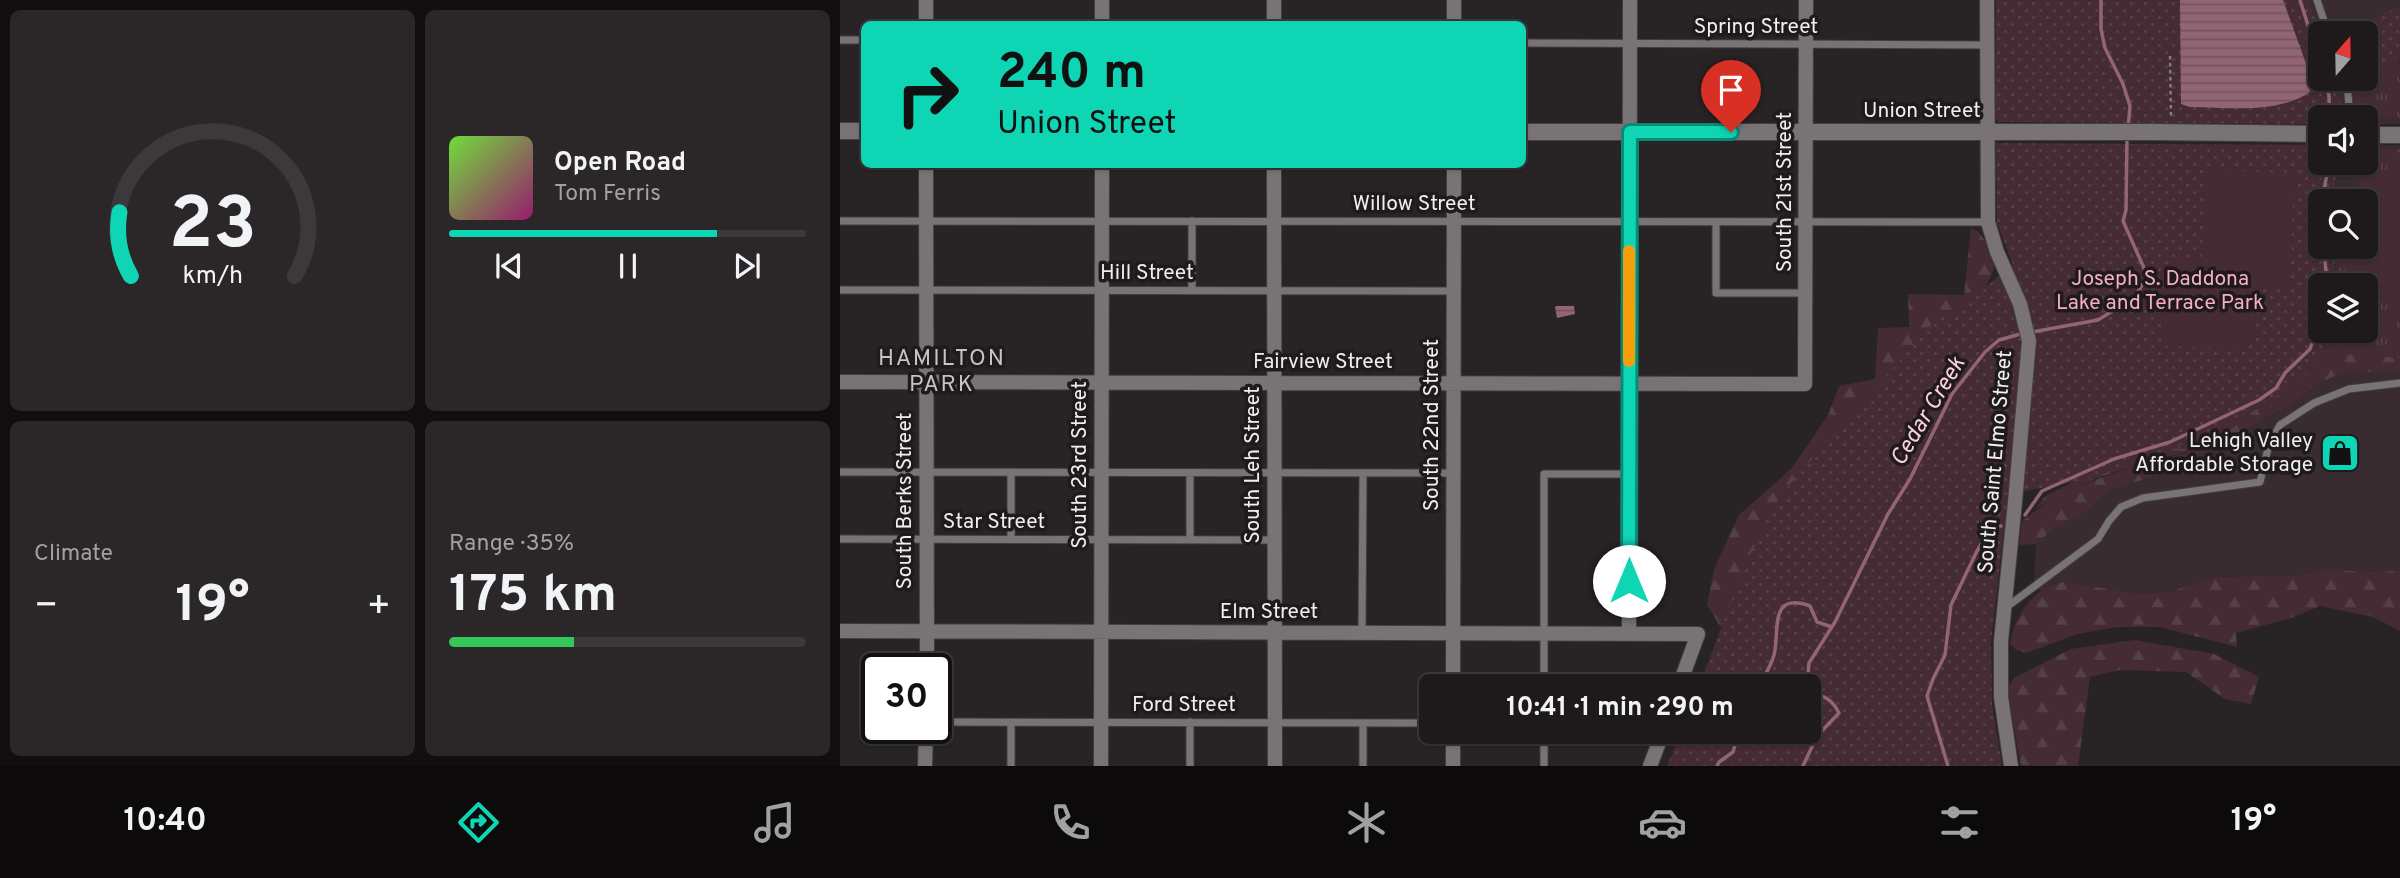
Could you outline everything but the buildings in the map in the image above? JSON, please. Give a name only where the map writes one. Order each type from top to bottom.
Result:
[{"type":"street","points":[[926,0],[926,21]]},
{"type":"street","points":[[1102,0],[1102,21]]},
{"type":"street","points":[[1274,0],[1274,21]]},
{"type":"street","points":[[1454,0],[1454,21]]},
{"type":"street","points":[[1629,634],[1630,0]]},
{"type":"street","name":"South 21st Street","points":[[1805,384],[1807,0]]},
{"type":"street","name":"South Saint Elmo Street","points":[[1987,0],[1988,222],[2028,329],[2028,356],[2001,641],[2001,697],[2011,766]]},
{"type":"street","points":[[840,131],[861,131]]},
{"type":"street","name":"Union Street","points":[[1526,132],[2308,134]]},
{"type":"street","points":[[2378,135],[2400,135]]},
{"type":"street","name":"South Berks Street","points":[[926,168],[927,653]]},
{"type":"street","name":"South 23rd Street","points":[[1101,766],[1102,168]]},
{"type":"street","name":"South Leh Street","points":[[1274,168],[1275,766]]},
{"type":"street","name":"South 22nd Street","points":[[1453,674],[1454,168]]},
{"type":"street","name":"Fairview Street","points":[[840,382],[1805,384]]},
{"type":"street","name":"Elm Street","points":[[840,631],[1698,634],[1683,674]]},
{"type":"street","points":[[925,766],[926,744]]},
{"type":"street","points":[[1453,744],[1453,766]]},
{"type":"street","points":[[1650,766],[1658,744]]},
{"type":"lane","points":[[2317,0],[2324,21]]},
{"type":"lane","points":[[840,40],[861,40]]},
{"type":"lane","name":"Spring Street","points":[[1526,43],[1988,45]]},
{"type":"lane","name":"Willow Street","points":[[840,220],[1988,222]]},
{"type":"lane","points":[[1192,221],[1192,290]]},
{"type":"lane","points":[[1716,222],[1716,293],[1805,293]]},
{"type":"lane","name":"Hill Street","points":[[840,290],[1454,291]]},
{"type":"lane","points":[[2004,610],[2098,539],[2121,507],[2143,498],[2260,482],[2269,444],[2280,425],[2314,403],[2349,389],[2400,383]]},
{"type":"lane","points":[[840,472],[1453,473]]},
{"type":"lane","points":[[1011,472],[1011,539]]},
{"type":"lane","points":[[1190,472],[1190,540]]},
{"type":"lane","points":[[1362,634],[1363,473]]},
{"type":"lane","points":[[1544,674],[1544,474],[1629,474]]},
{"type":"lane","name":"Star Street","points":[[840,539],[1274,540]]},
{"type":"lane","name":"Ford Street","points":[[952,722],[1419,723]]},
{"type":"lane","points":[[1011,722],[1011,766]]},
{"type":"lane","points":[[1190,722],[1190,766]]},
{"type":"lane","points":[[1363,723],[1363,766]]},
{"type":"lane","points":[[1544,744],[1544,766]]},
{"type":"path","points":[[2170,56],[2171,113]]},
{"type":"shaded area","points":[[2180,0],[2283,0],[2308,69],[2310,92],[2282,104],[2267,107],[2190,107],[2181,104]]},
{"type":"shaded area","points":[[2309,0],[2400,0],[2400,124],[2378,124],[2378,105],[2341,105],[2340,91],[2378,91],[2378,21],[2316,21]]},
{"type":"shaded area","points":[[2378,145],[2400,145],[2400,570],[2327,570],[2300,575],[2211,577],[2173,591],[2140,594],[2064,582],[2040,591],[2034,580],[2036,544],[2055,528],[2088,511],[2107,492],[2192,466],[2230,438],[2293,403],[2327,343],[2378,343],[2378,273],[2334,273],[2335,259],[2378,259],[2378,189],[2335,189],[2336,175],[2378,175]]},
{"type":"shaded area","points":[[1557,306],[1574,306],[1575,314],[1557,318]]},
{"type":"green space","points":[[1996,0],[2309,0],[2316,21],[2308,21],[2308,91],[2340,91],[2341,94],[2341,105],[2308,105],[2308,124],[1999,122],[1995,118]]},
{"type":"green space","points":[[2400,8],[2400,56],[2378,76],[2378,21],[2368,21]]},
{"type":"green space","points":[[2396,62],[2400,65],[2400,118],[2378,117],[2378,105],[2355,105],[2352,91],[2378,91],[2378,76]]},
{"type":"green space","name":"Joseph S. Daddona Lake and Terrace Park","points":[[1996,143],[2308,145],[2308,175],[2336,175],[2335,189],[2308,189],[2308,259],[2335,259],[2334,273],[2308,273],[2308,343],[2327,343],[2326,348],[2305,376],[2288,390],[2193,440],[2086,480],[2008,494],[1991,642],[1992,704],[2002,766],[1667,766],[1676,744],[1821,744],[1821,674],[1704,674],[1745,566],[1771,510],[1789,485],[1931,325],[1973,297],[2013,265],[1997,223]]},
{"type":"green space","points":[[2378,149],[2400,149],[2400,358],[2343,354],[2334,346],[2334,343],[2378,343],[2378,273],[2338,273],[2339,259],[2378,259],[2378,189],[2359,189],[2361,175],[2378,175]]},
{"type":"green space","points":[[2205,170],[2294,173],[2290,288],[2251,287],[2255,301],[2255,318],[2248,348],[2162,346],[2164,267],[2191,258],[2202,259]]},
{"type":"green space","points":[[2400,174],[2400,303],[2378,302],[2378,273],[2355,273],[2355,259],[2378,259],[2378,189],[2358,189],[2359,175]]},
{"type":"green space","points":[[1971,228],[1984,239],[1995,266],[1982,297],[1714,674],[1710,674],[1725,634],[1707,605],[1714,569],[1739,515],[1792,468],[1828,415],[1839,386],[1875,379],[1878,328],[1909,327],[1908,294],[1964,295]]},
{"type":"green space","points":[[2310,343],[2327,343],[2313,367],[2304,376],[2219,438],[2195,449],[2086,483],[2058,495],[2034,510],[2045,496],[2084,477]]},
{"type":"green space","points":[[2327,343],[2334,343],[2343,354],[2400,358],[2400,372],[2345,372],[2318,383],[2293,403],[2230,438],[2192,466],[2107,492],[2088,511],[2055,528],[2036,544],[2019,545],[2022,521],[2055,496],[2137,465],[2185,453],[2215,441],[2305,376]]},
{"type":"green space","points":[[2327,570],[2400,570],[2400,631],[2373,617],[2320,606],[2291,618],[2236,633],[2237,647],[2160,627],[2117,627],[2077,634],[2027,653],[2016,650],[2010,643],[2021,612],[2035,596],[2044,589],[2064,582],[2141,594],[2173,591],[2211,577],[2300,575]]},
{"type":"green space","points":[[2135,640],[2214,654],[2259,677],[2251,704],[2225,699],[2186,672],[2120,670],[2090,677],[2078,766],[2021,766],[2007,689],[2014,678],[2071,649]]},
{"type":"waterway","name":"Cedar Creek","points":[[2101,0],[2101,29],[2105,48],[2123,84],[2130,106],[2128,129]]},
{"type":"waterway","points":[[2300,0],[2308,25]]},
{"type":"waterway","points":[[2328,91],[2329,105]]},
{"type":"waterway","name":"Cedar Creek","points":[[2032,332],[2098,320],[2135,297],[2145,280],[2144,268],[2123,221],[2126,210],[2127,136]]},
{"type":"waterway","points":[[2324,189],[2327,175]]},
{"type":"waterway","points":[[2325,259],[2326,273]]},
{"type":"waterway","name":"Cedar Creek","points":[[1808,674],[1809,663],[1835,622],[1888,514],[1910,479],[1952,394],[1985,352],[1999,340],[2024,333]]},
{"type":"waterway","points":[[2025,515],[2042,491],[2114,459],[2170,442],[2259,400],[2276,388],[2285,373],[2310,349],[2312,343]]},
{"type":"waterway","points":[[1948,766],[1927,696],[1945,655],[1951,605],[1991,528],[2001,526]]},
{"type":"waterway","points":[[1765,674],[1774,655],[1779,616],[1788,604],[1810,606],[1817,622],[1832,627]]},
{"type":"waterway","name":"Cedar Creek","points":[[1821,696],[1833,704],[1839,713],[1821,732]]},
{"type":"waterway","points":[[1717,766],[1733,752],[1735,744]]},
{"type":"waterway","name":"Cedar Creek","points":[[1803,766],[1813,744]]},
{"type":"slow traffic","points":[[1629,251],[1629,361]]},
{"type":"place","name":"Lehigh Valley Affordable Storage","points":[[2340,453]]},
{"type":"district","name":"HAMILTON PARK","points":[[942,372]]},
{"type":"route","points":[[1629,581],[1630,132],[1731,132]]}]
